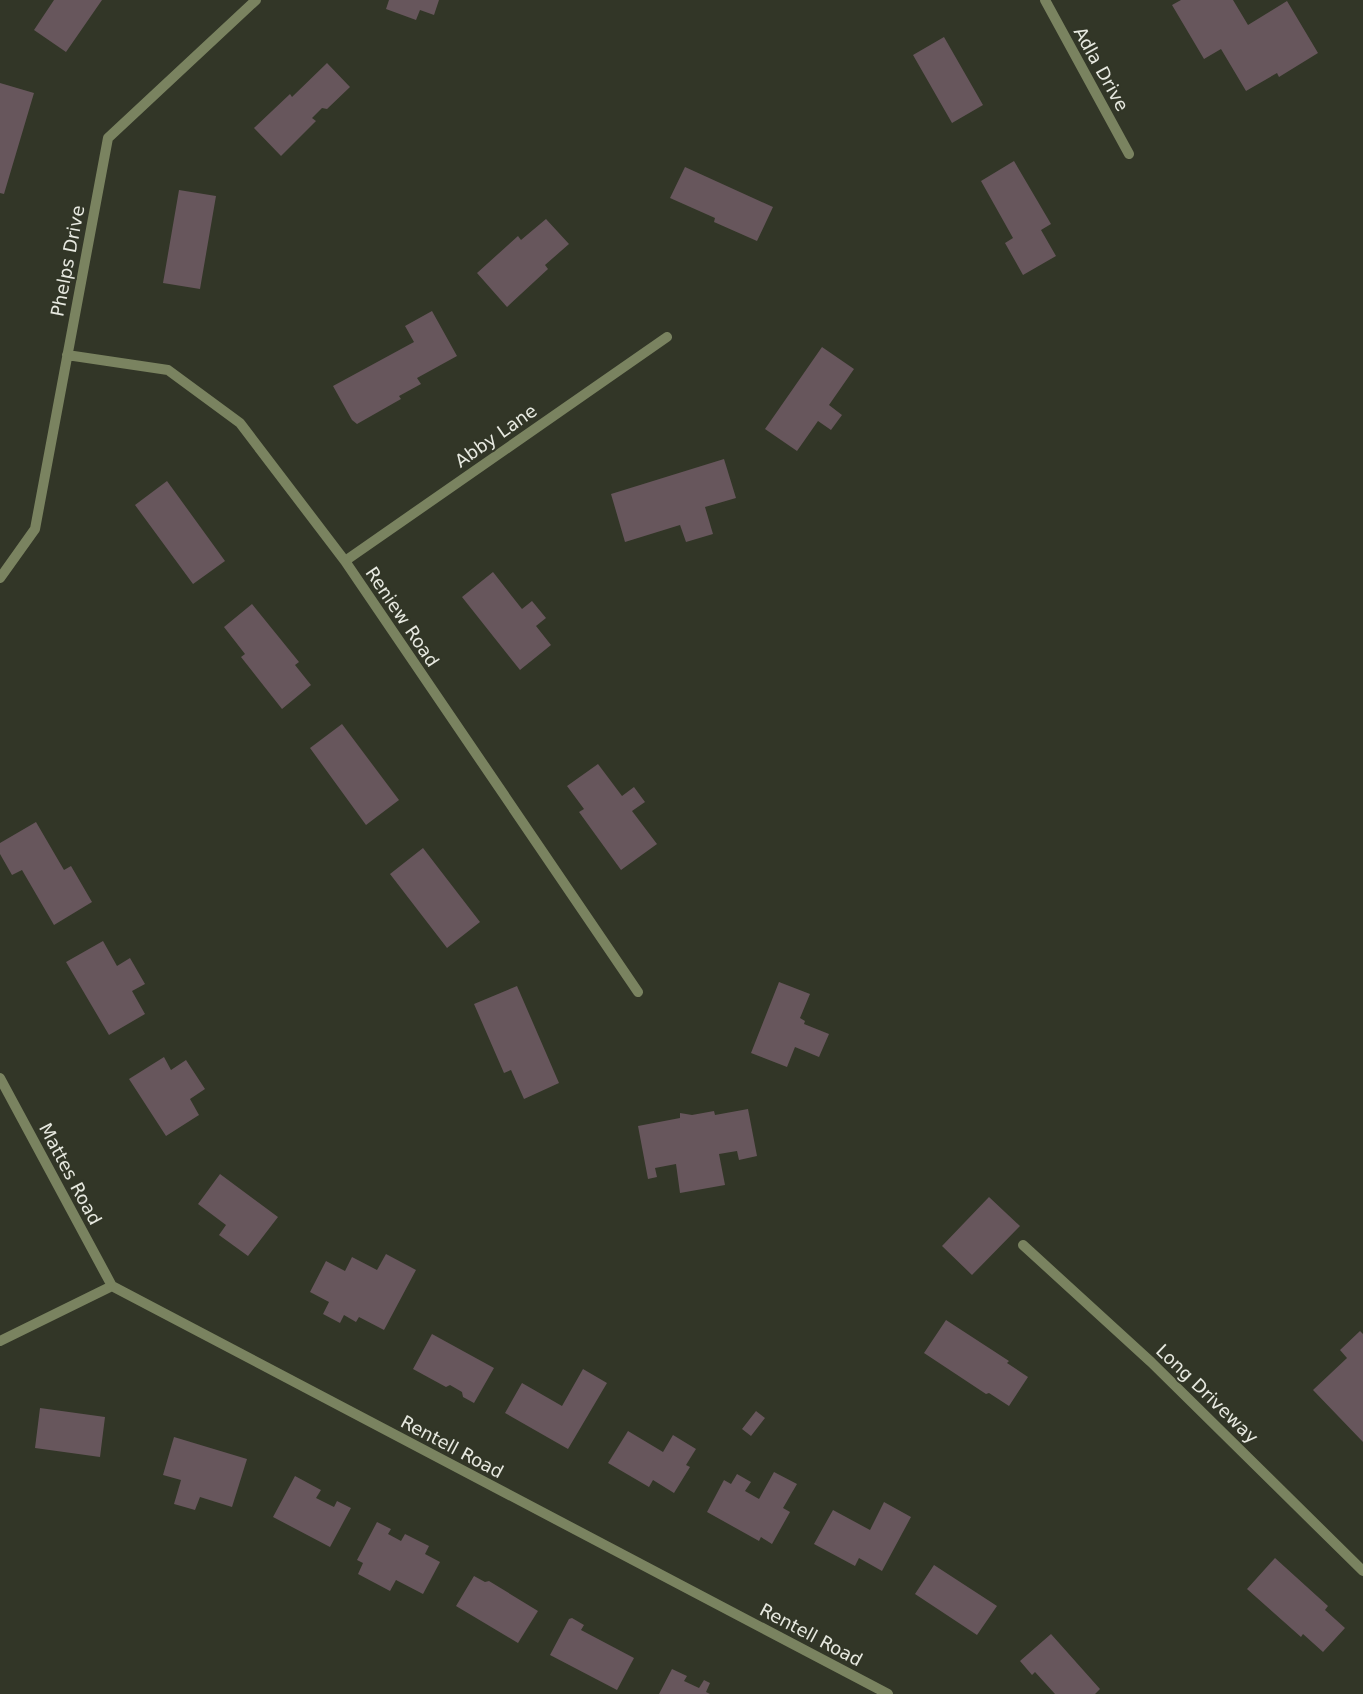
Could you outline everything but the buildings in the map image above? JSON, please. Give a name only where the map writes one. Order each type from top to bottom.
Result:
[{"type":"street","name":"Phelps Drive","points":[[0,578],[35,529],[108,138],[256,0]]},
{"type":"street","name":"Adla Drive","points":[[1045,0],[1129,154]]},
{"type":"street","name":"Abby Lane","points":[[345,561],[667,337]]},
{"type":"street","name":"Reniew Road","points":[[67,355],[168,370],[240,423],[345,561],[638,992]]},
{"type":"street","name":"Mattes Road","points":[[0,1078],[112,1286]]},
{"type":"street","name":"Long Driveway","points":[[1023,1245],[1151,1362],[1363,1572]]},
{"type":"street","points":[[0,1341],[112,1286]]},
{"type":"street","name":"Rentell Road","points":[[112,1286],[888,1694]]}]
